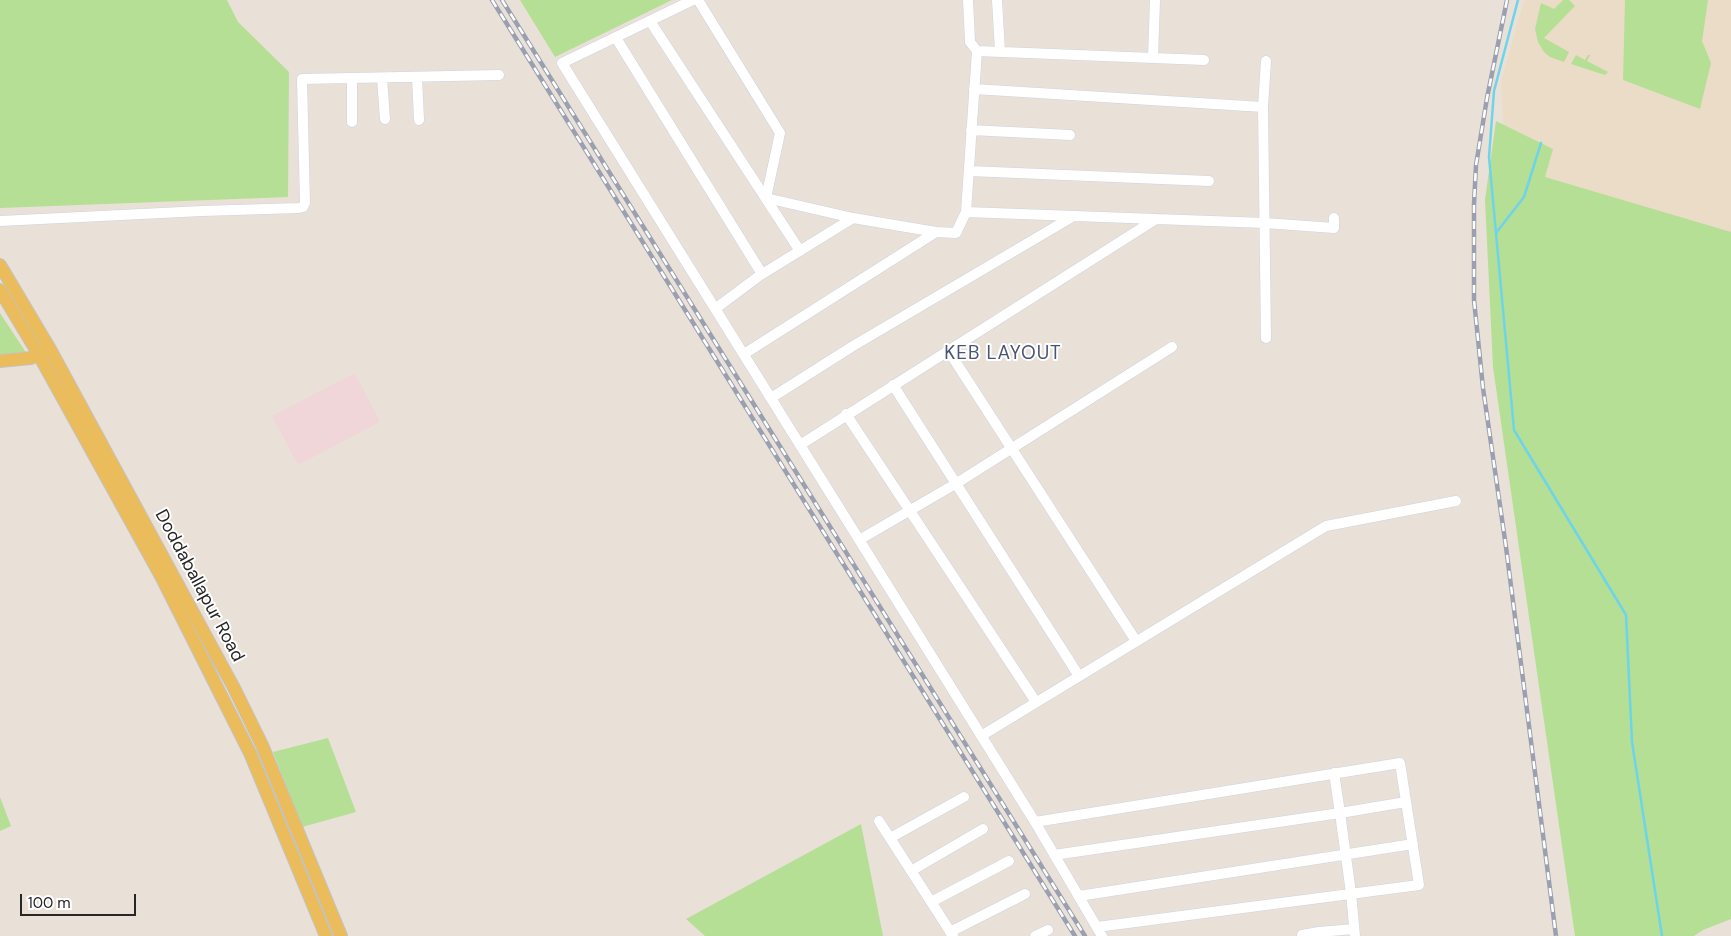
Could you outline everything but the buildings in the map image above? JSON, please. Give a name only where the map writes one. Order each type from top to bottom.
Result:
[{"type":"main road","name":"Doddaballapur Road","points":[[0,265],[161,576],[245,744],[326,936]]},
{"type":"main road","name":"Doddaballapur Road","points":[[0,290],[44,352],[234,688],[262,745],[341,936]]},
{"type":"main road","points":[[0,360],[44,352]]},
{"type":"street","points":[[694,0],[562,63],[1035,822],[1100,932],[1351,893],[1420,885],[1400,763],[1035,822]]},
{"type":"street","points":[[698,0],[780,133],[766,198]]},
{"type":"street","points":[[766,198],[853,218],[936,232],[956,233],[966,212],[977,51],[970,42],[968,0]]},
{"type":"street","points":[[997,0],[1000,51]]},
{"type":"street","points":[[1153,58],[1155,0]]},
{"type":"street","points":[[650,21],[800,251]]},
{"type":"street","points":[[616,38],[762,274]]},
{"type":"street","points":[[977,51],[1204,60]]},
{"type":"street","points":[[1266,61],[1263,107],[1266,338]]},
{"type":"street","points":[[0,222],[303,207],[302,79],[499,75]]},
{"type":"street","points":[[418,77],[420,120]]},
{"type":"street","points":[[352,78],[352,122]]},
{"type":"street","points":[[382,78],[385,119]]},
{"type":"street","points":[[974,89],[1263,107]]},
{"type":"street","points":[[972,130],[1070,135]]},
{"type":"street","points":[[969,171],[1209,182]]},
{"type":"street","points":[[966,212],[1265,223],[1334,228],[1334,218]]},
{"type":"street","points":[[770,398],[853,346],[1073,216]]},
{"type":"street","points":[[715,309],[762,274],[853,218]]},
{"type":"street","points":[[800,444],[1156,219]]},
{"type":"street","points":[[744,354],[936,232]]},
{"type":"street","points":[[859,540],[957,483],[1172,347]]},
{"type":"street","points":[[948,350],[1136,641]]},
{"type":"street","points":[[893,385],[1079,676]]},
{"type":"street","points":[[846,414],[1036,702]]},
{"type":"street","points":[[981,736],[1326,526],[1456,502]]},
{"type":"street","points":[[1302,935],[1354,932],[1346,853],[1334,773]]},
{"type":"street","points":[[890,838],[964,798]]},
{"type":"street","points":[[1054,855],[1406,802]]},
{"type":"street","points":[[879,821],[952,934],[1025,894]]},
{"type":"street","points":[[911,871],[983,830]]},
{"type":"street","points":[[1079,896],[1413,844]]},
{"type":"street","points":[[931,902],[1009,861]]},
{"type":"street","points":[[1035,936],[1048,930]]},
{"type":"shaded area","points":[[1524,0],[1731,0],[1731,516],[1522,423],[1501,82]]},
{"type":"shaded area","points":[[355,373],[380,422],[298,465],[272,416]]},
{"type":"green space","points":[[0,0],[227,0],[238,22],[289,72],[288,197],[0,208]]},
{"type":"green space","points":[[520,0],[672,0],[555,57]]},
{"type":"green space","points":[[1563,0],[1569,0],[1575,6],[1544,38],[1569,52],[1564,62],[1550,57],[1544,52],[1538,42],[1535,29],[1541,3],[1554,9]]},
{"type":"green space","points":[[1625,0],[1708,0],[1702,41],[1711,63],[1700,109],[1623,80]]},
{"type":"green space","points":[[1576,55],[1585,60],[1590,55],[1587,61],[1608,72],[1605,75],[1571,64]]},
{"type":"green space","points":[[1496,121],[1553,149],[1545,177],[1731,232],[1731,919],[1703,930],[1694,936],[1575,936],[1493,367],[1485,200]]},
{"type":"green space","points":[[0,313],[27,354],[0,357]]},
{"type":"green space","points":[[328,738],[356,812],[302,827],[273,752]]},
{"type":"green space","points":[[0,797],[11,826],[0,831]]},
{"type":"green space","points":[[861,824],[883,936],[705,936],[686,919]]},
{"type":"waterway","points":[[1518,0],[1494,91],[1489,157],[1514,430],[1626,615],[1632,742],[1662,936]]},
{"type":"waterway","points":[[1496,233],[1524,197],[1541,143]]},
{"type":"railway","points":[[492,0],[1075,936]]},
{"type":"railway","points":[[502,0],[1085,936]]},
{"type":"railway","points":[[1507,0],[1487,98],[1476,165],[1474,300],[1483,388],[1506,547],[1556,936]]},
{"type":"district","name":"KEB LAYOUT","points":[[1003,354]]}]
